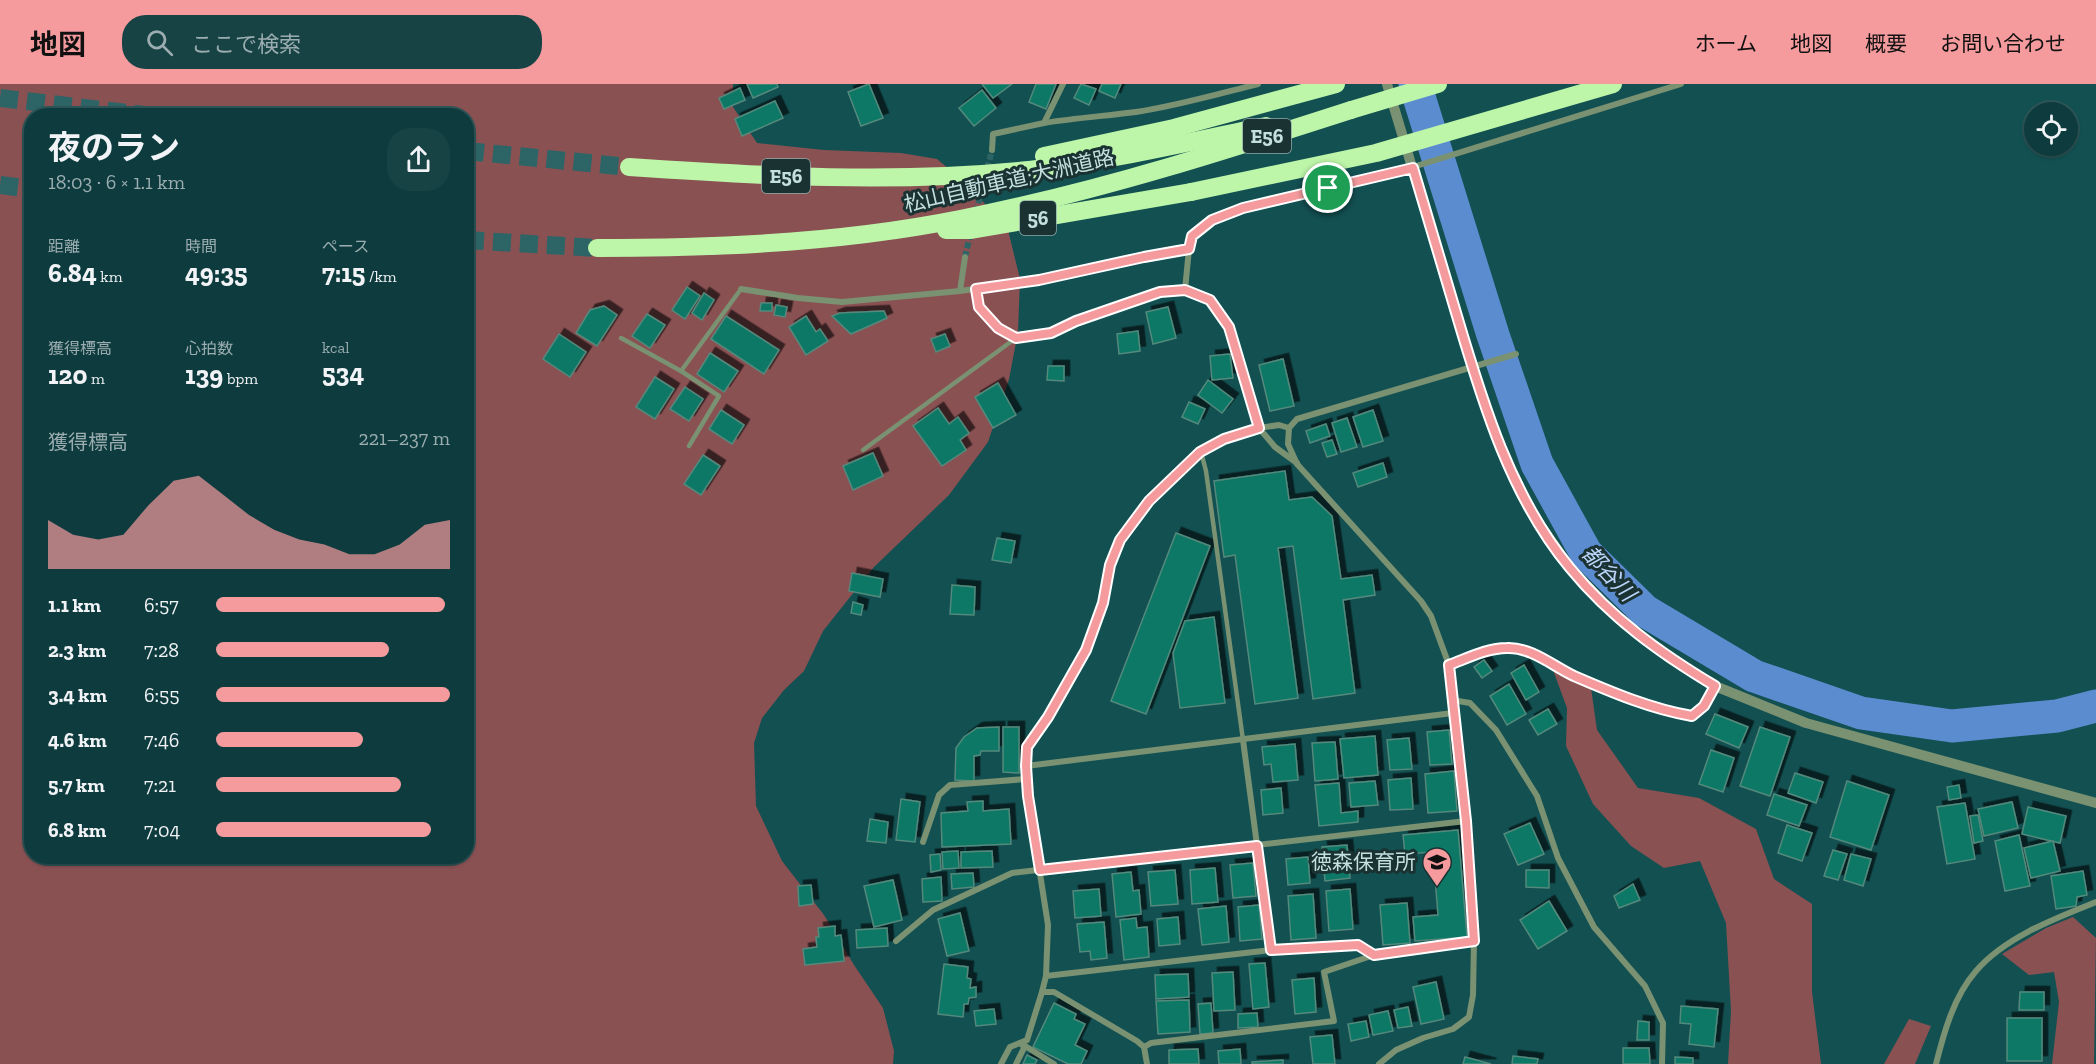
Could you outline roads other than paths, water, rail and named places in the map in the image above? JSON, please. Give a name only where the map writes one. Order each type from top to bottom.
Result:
[{"type":"highway","points":[[1176,136],[1336,84]]},
{"type":"highway","name":"松山自動車道;大洲道路","points":[[597,248],[675,248],[818,238],[884,231],[984,214],[1184,164],[1438,84]]},
{"type":"highway","name":"56","points":[[884,231],[971,230],[1191,192],[1376,153],[1613,84]]},
{"type":"highway","name":"松山自動車道;大洲道路","points":[[629,167],[816,177],[943,175],[1066,152],[1350,110]]},
{"type":"street","points":[[1044,123],[1063,84]]},
{"type":"street","points":[[992,150],[993,134],[1044,123],[1136,112],[1193,101],[1258,84]]},
{"type":"street","points":[[1387,84],[1472,367],[1502,451],[1533,515],[1571,569],[1624,624],[1669,658],[1715,686],[1806,723],[2096,803]]},
{"type":"street","points":[[1185,290],[1192,236],[1212,220],[1243,208],[1413,168],[1681,84]]},
{"type":"street","points":[[741,289],[842,302],[960,291],[1039,280],[1189,249]]},
{"type":"street","points":[[960,291],[965,257]]},
{"type":"street","points":[[976,289],[979,307],[998,328],[1016,338],[1051,333],[1076,321],[1160,292],[1185,290],[1210,300],[1229,327],[1259,428],[1275,447],[1297,464],[1421,601],[1431,616],[1449,665],[1466,821],[1474,941],[1473,995],[1469,1017],[1453,1029],[1423,1038],[1396,1050],[1379,1064]]},
{"type":"street","points":[[1297,464],[1288,444],[1289,428],[1298,419],[1516,354]]},
{"type":"street","points":[[1016,1064],[1022,1045],[1027,1040],[1046,976],[1048,925],[1026,779],[1027,747],[1048,717],[1086,650],[1103,603],[1110,565],[1120,540],[1149,501],[1200,452],[1224,439],[1259,428],[1279,425],[1289,428]]},
{"type":"street","points":[[1449,665],[1489,650],[1508,647],[1527,651],[1573,675],[1666,711],[1692,716],[1704,706],[1715,686]]},
{"type":"street","points":[[1452,700],[1470,703],[1496,730],[1537,796],[1558,858],[1594,927],[1645,986],[1663,1023],[1662,1064]]},
{"type":"street","points":[[1026,766],[1453,713]]},
{"type":"street","points":[[1243,740],[1271,950]]},
{"type":"street","points":[[923,842],[939,795],[950,785],[1026,779]]},
{"type":"street","points":[[896,941],[933,910],[1012,873],[1466,821]]},
{"type":"street","points":[[1936,1064],[1958,997],[1976,970],[2001,949],[2045,922],[2096,902]]},
{"type":"street","points":[[1144,1047],[1151,1043],[1334,1021],[1324,972],[1374,955],[1474,941]]},
{"type":"street","points":[[1046,976],[1271,950],[1358,945],[1374,955]]},
{"type":"street","points":[[1042,992],[1054,992],[1137,1041],[1144,1047],[1147,1064]]},
{"type":"street","points":[[1001,1064],[1010,1047],[1022,1045],[1054,1064]]},
{"type":"lane","points":[[681,371],[741,289]]},
{"type":"lane","points":[[621,338],[681,371],[719,396],[689,446]]},
{"type":"lane","points":[[863,450],[1016,338]]},
{"type":"lane","points":[[1200,452],[1206,471],[1243,740]]},
{"type":"waterway","name":"都谷川","points":[[1415,84],[1493,335],[1537,464],[1586,553],[1645,611],[1754,676],[1861,713],[1952,726],[2057,716],[2096,706]]},
{"type":"tunnel","points":[[0,98],[85,108]]},
{"type":"tunnel","points":[[976,212],[992,150]]},
{"type":"tunnel","points":[[474,152],[629,167]]},
{"type":"tunnel","points":[[0,185],[24,188]]},
{"type":"tunnel","points":[[965,257],[971,231]]},
{"type":"tunnel","points":[[474,240],[597,248]]},
{"type":"place","name":"徳森保育所","points":[[1437,888]]}]
